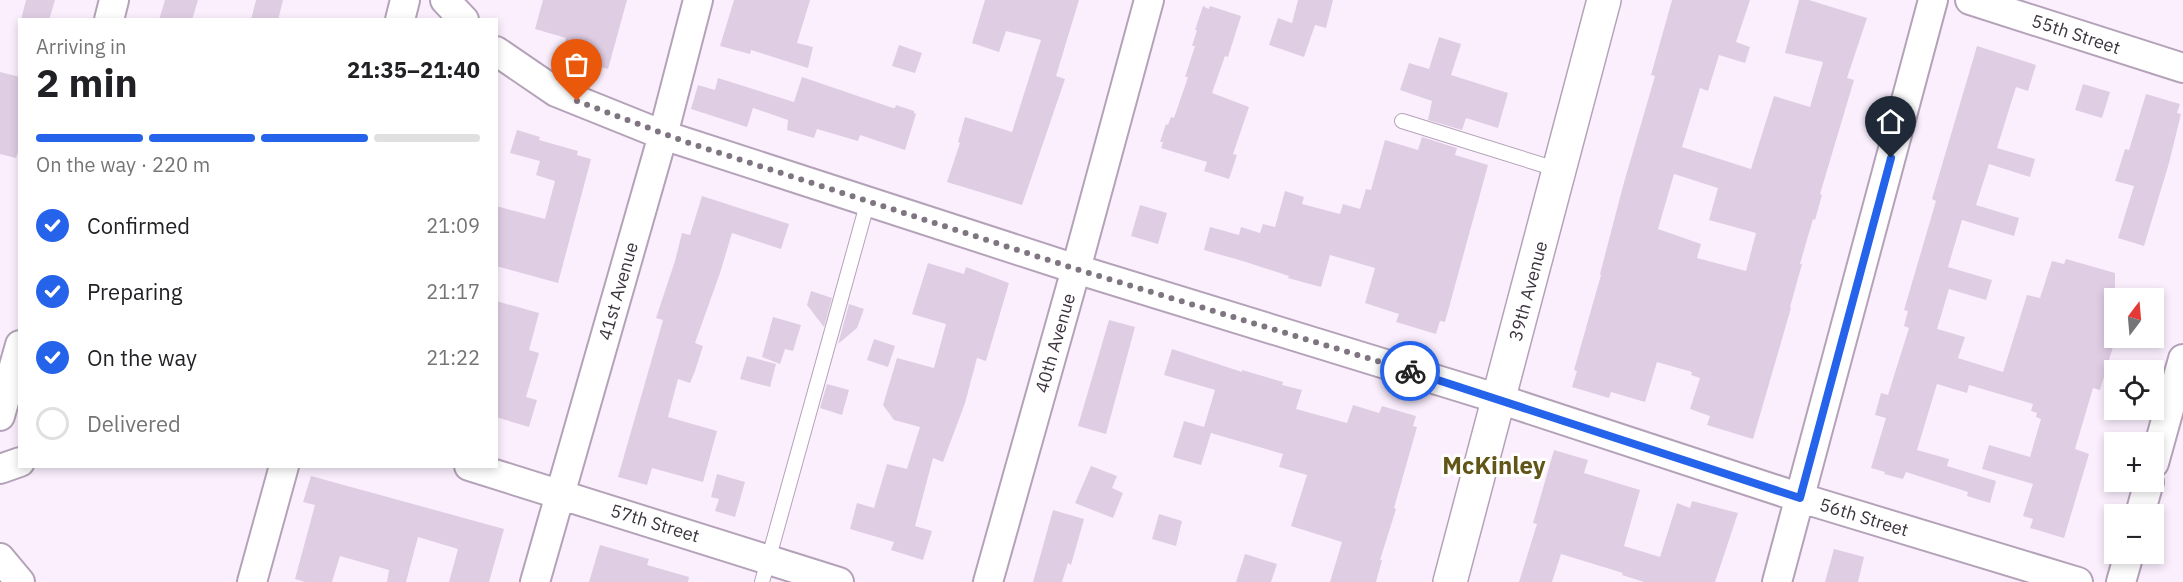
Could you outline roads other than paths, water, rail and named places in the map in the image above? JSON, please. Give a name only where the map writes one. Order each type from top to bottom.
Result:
[{"type":"main road","name":"39th Avenue","points":[[1450,582],[1604,0]]},
{"type":"street","points":[[110,18],[114,0]]},
{"type":"street","points":[[400,18],[405,0]]},
{"type":"street","points":[[444,0],[462,18]]},
{"type":"street","name":"41st Avenue","points":[[535,582],[663,135],[698,0]]},
{"type":"street","name":"40th Avenue","points":[[988,582],[1149,0]]},
{"type":"street","points":[[1777,582],[1933,0]]},
{"type":"street","name":"55th Street","points":[[1970,0],[2183,68]]},
{"type":"street","name":"56th Street","points":[[498,52],[556,92],[663,135],[1076,269],[1499,399],[1800,498],[2078,582]]},
{"type":"street","points":[[0,416],[18,352]]},
{"type":"street","points":[[2163,432],[2183,359]]},
{"type":"street","points":[[0,469],[18,463]]},
{"type":"street","points":[[252,582],[283,468]]},
{"type":"street","name":"57th Street","points":[[476,468],[560,494],[766,570],[839,582]]},
{"type":"street","points":[[0,558],[20,582]]},
{"type":"street","points":[[2121,582],[2126,564]]},
{"type":"lane","points":[[1402,121],[1559,170]]},
{"type":"lane","points":[[766,570],[868,201]]},
{"type":"district","name":"McKinley","points":[[1494,465]]}]
